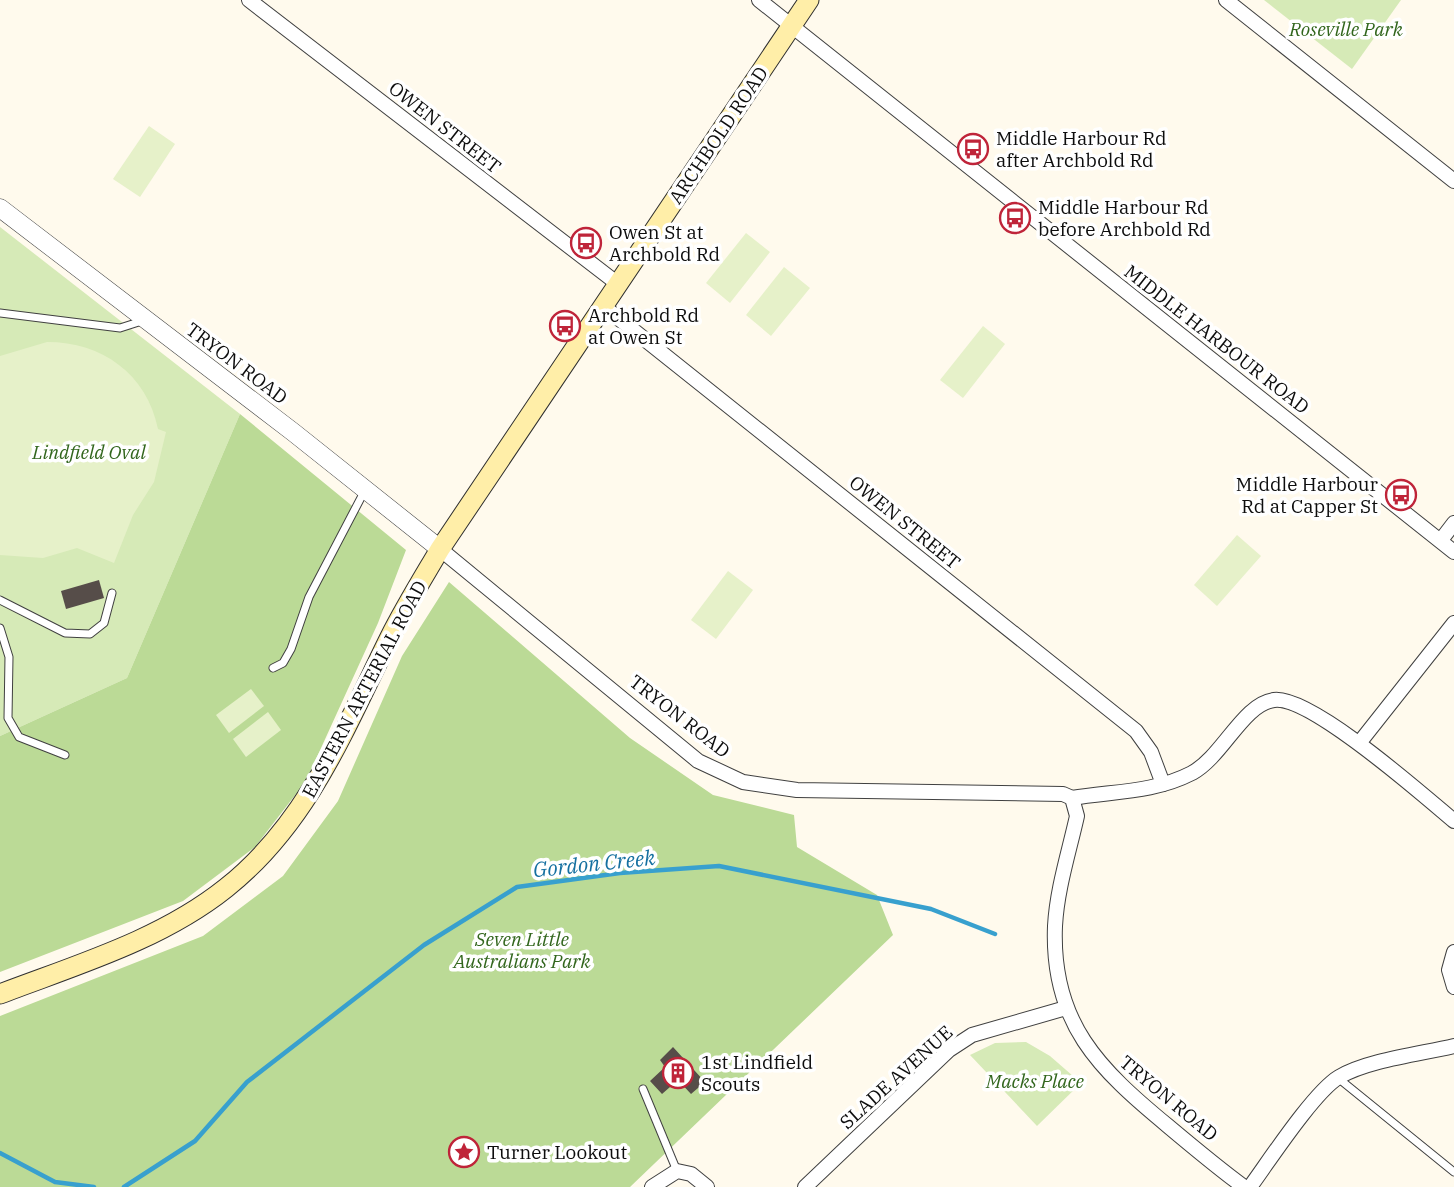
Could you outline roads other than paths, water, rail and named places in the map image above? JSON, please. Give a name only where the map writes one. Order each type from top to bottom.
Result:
[{"type":"main road","name":"ARCHBOLD ROAD","points":[[440,549],[809,0]]},
{"type":"main road","name":"EASTERN ARTERIAL ROAD","points":[[0,994],[141,939],[171,923],[226,888],[275,841],[324,772],[391,635],[440,549]]},
{"type":"street","name":"OWEN STREET","points":[[248,0],[618,284]]},
{"type":"street","name":"MIDDLE HARBOUR ROAD","points":[[759,0],[1454,552]]},
{"type":"street","points":[[1226,0],[1454,181]]},
{"type":"street","name":"TRYON ROAD","points":[[0,208],[365,489],[698,761],[727,777],[797,790],[1063,794],[1072,798],[1077,816],[1055,926],[1056,953],[1066,1008],[1102,1069],[1234,1184]]},
{"type":"street","name":"OWEN STREET","points":[[603,306],[1136,731],[1151,751],[1163,784]]},
{"type":"street","points":[[1441,540],[1454,523]]},
{"type":"street","points":[[1360,742],[1454,623]]},
{"type":"street","points":[[1072,798],[1132,792],[1163,784],[1203,766],[1222,748],[1250,711],[1274,699],[1296,704],[1360,742],[1454,821]]},
{"type":"street","points":[[1454,953],[1449,976],[1454,987]]},
{"type":"street","name":"SLADE AVENUE","points":[[805,1187],[949,1050],[972,1035],[1066,1008]]},
{"type":"street","points":[[1250,1187],[1322,1093],[1338,1078],[1357,1069],[1454,1046]]},
{"type":"street","points":[[652,1187],[677,1171],[691,1174],[707,1187]]},
{"type":"lane","points":[[0,313],[120,328],[146,320]]},
{"type":"lane","points":[[273,668],[283,663],[291,649],[309,597],[365,489]]},
{"type":"lane","points":[[0,600],[65,633],[90,634],[104,623],[112,593]]},
{"type":"lane","points":[[0,628],[9,657],[8,718],[19,737],[65,755]]},
{"type":"lane","points":[[1338,1078],[1454,1172]]},
{"type":"lane","points":[[643,1089],[677,1171]]},
{"type":"waterway","name":"Gordon Creek","points":[[124,1187],[195,1141],[247,1082],[424,945],[517,887],[620,873],[719,866],[931,909],[995,934]]},
{"type":"waterway","name":"Gordon Creek","points":[[0,1153],[55,1182],[94,1187]]},
{"type":"place","name":"Middle Harbour Rd after Archbold Rd","points":[[973,149]]},
{"type":"place","name":"Middle Harbour Rd before Archbold Rd","points":[[1015,218]]},
{"type":"place","name":"Owen St at Archbold Rd","points":[[586,243]]},
{"type":"place","name":"Archbold Rd at Owen St","points":[[565,326]]},
{"type":"place","name":"Middle Harbour Rd at Capper St","points":[[1401,495]]},
{"type":"place","name":"1st Lindfield Scouts","points":[[678,1073]]},
{"type":"place","name":"Turner Lookout","points":[[464,1152]]},
{"type":"park label","name":"Roseville Park","points":[[1346,29]]},
{"type":"park label","name":"Lindfield Oval","points":[[89,452]]},
{"type":"park label","name":"Seven Little Australians Park","points":[[522,950]]},
{"type":"park label","name":"Macks Place","points":[[1035,1081]]}]
